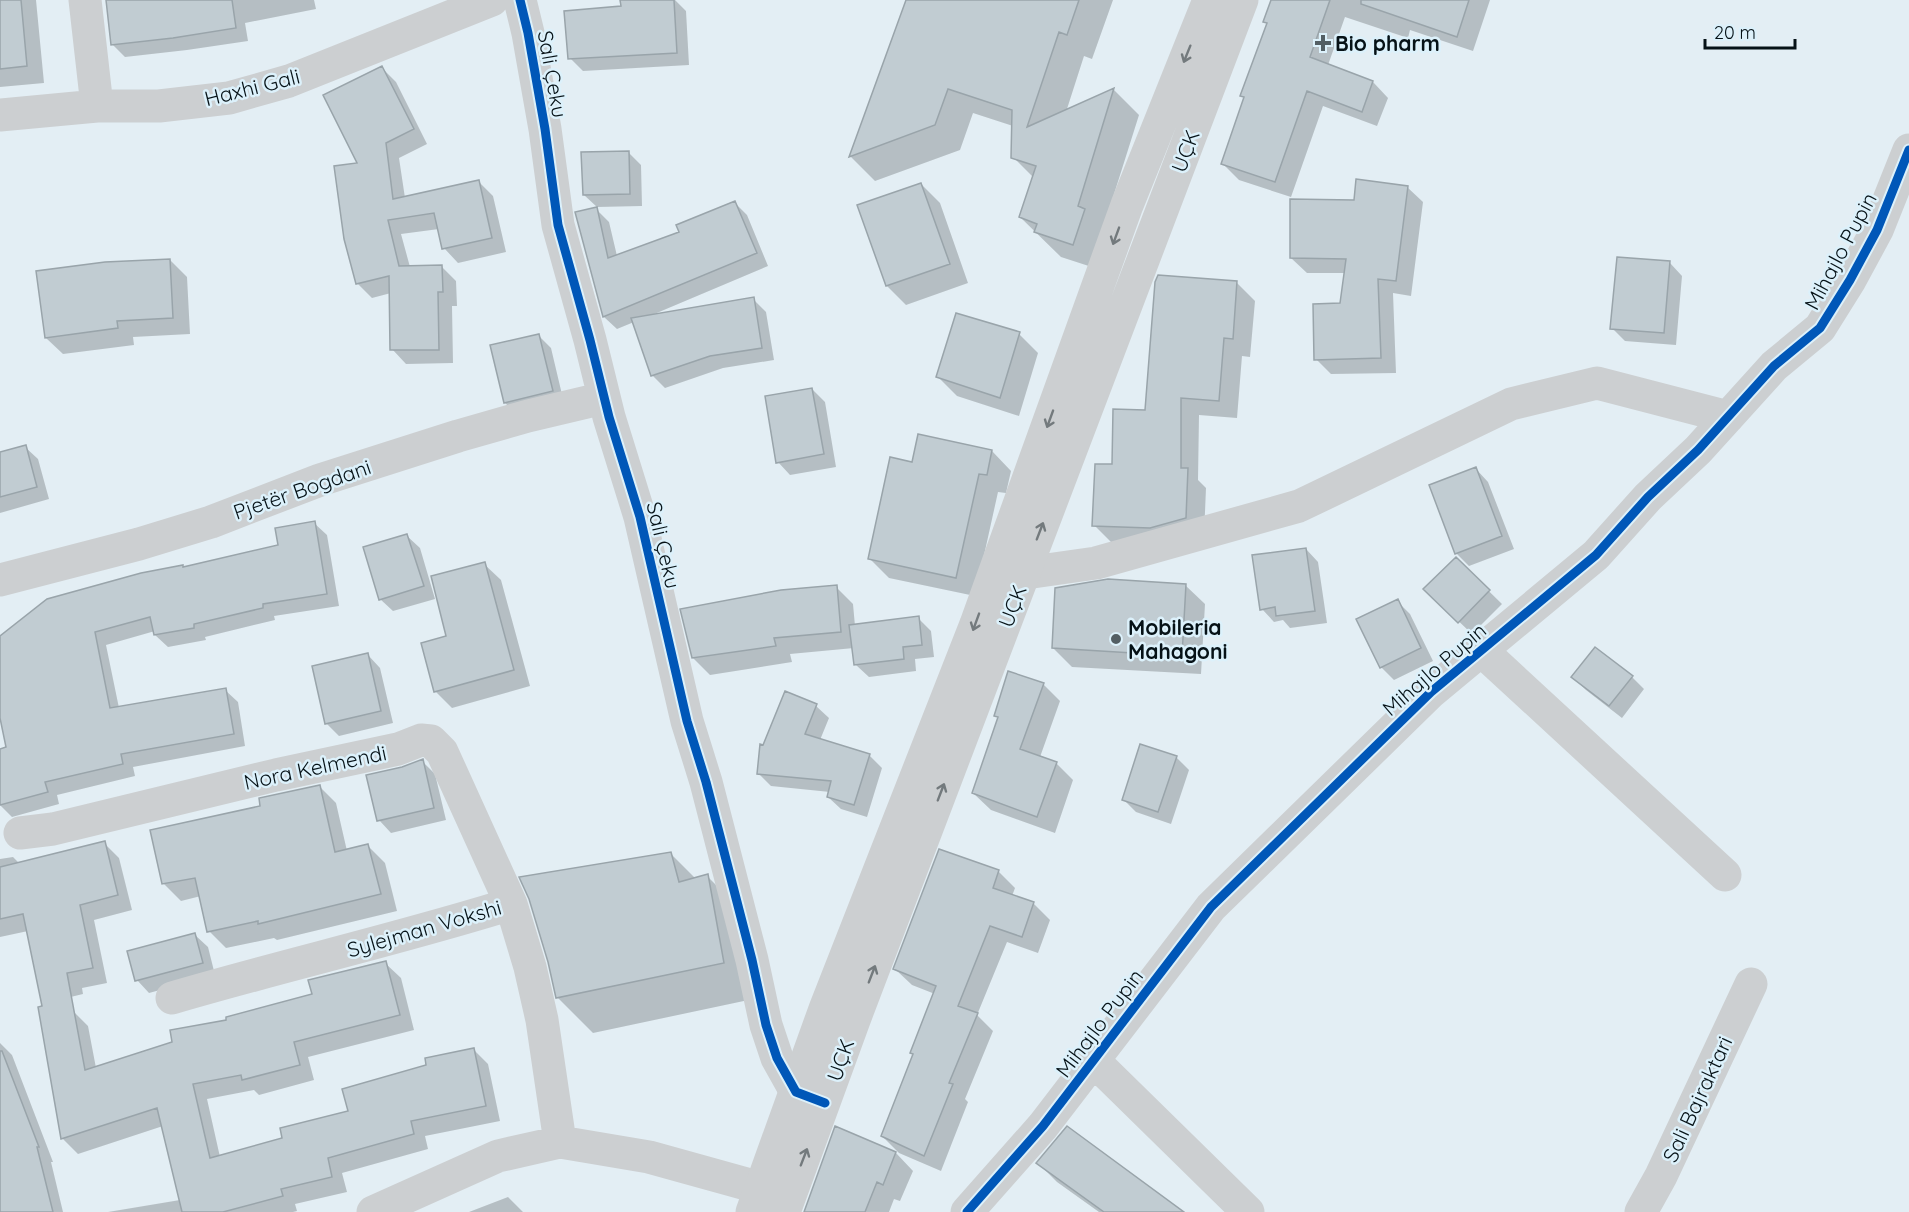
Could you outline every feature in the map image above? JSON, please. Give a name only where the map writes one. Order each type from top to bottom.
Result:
[{"type":"street","points":[[85,0],[97,106]]},
{"type":"street","name":"Haxhi Gali","points":[[0,115],[97,106],[159,106],[229,98],[289,81],[492,0]]},
{"type":"street","name":"Sali Çeku","points":[[520,0],[543,119],[558,225],[604,399],[640,517],[687,721],[706,782],[744,927],[766,1025],[777,1058],[811,1098]]},
{"type":"street","name":"UÇK","points":[[811,1098],[825,1009],[972,635],[1127,206],[1209,0]]},
{"type":"street","name":"UÇK","points":[[772,1203],[811,1098],[854,1020],[1242,0]]},
{"type":"street","name":"Mihajlo Pupin","points":[[967,1212],[1043,1126],[1211,907],[1431,692],[1596,555],[1648,497],[1698,450],[1774,366],[1820,328],[1877,230],[1909,150]]},
{"type":"street","points":[[992,577],[1096,562],[1299,506],[1511,404],[1597,383],[1728,417]]},
{"type":"street","name":"Pjetër Bogdani","points":[[0,580],[140,544],[211,522],[320,480],[458,436],[528,416],[604,399]]},
{"type":"street","points":[[1482,650],[1725,874]]},
{"type":"street","name":"Nora Kelmendi","points":[[20,833],[53,829],[276,775],[398,749],[422,740],[431,741],[442,752],[511,904]]},
{"type":"street","name":"Sylejman Vokshi","points":[[172,998],[249,975],[457,921],[511,904],[530,967],[542,1020],[560,1142]]},
{"type":"street","name":"Sali Bajraktari","points":[[1641,1212],[1661,1176],[1751,984]]},
{"type":"street","points":[[1093,1060],[1248,1212]]},
{"type":"street","points":[[373,1212],[498,1156],[560,1142],[648,1157],[772,1203]]},
{"type":"building","points":[[0,0],[21,0],[27,66],[0,69]]},
{"type":"building","points":[[106,0],[232,0],[236,28],[111,45]]},
{"type":"building","points":[[620,0],[674,0],[677,53],[568,59],[564,11],[621,6]]},
{"type":"building","points":[[906,0],[1079,0],[1067,35],[1059,32],[1027,127],[1114,88],[1078,206],[1085,209],[1073,245],[1034,232],[1037,224],[1019,217],[1036,166],[1011,158],[1012,110],[948,89],[935,125],[849,157]]},
{"type":"building","points":[[1271,0],[1330,0],[1310,57],[1373,81],[1362,112],[1307,91],[1275,182],[1221,164],[1244,97],[1240,96],[1267,23],[1263,22]]},
{"type":"building","points":[[1361,0],[1469,0],[1457,37],[1361,4]]},
{"type":"building","points":[[382,66],[414,129],[386,143],[393,199],[479,180],[492,238],[442,249],[434,213],[388,220],[399,266],[442,265],[443,292],[438,292],[439,350],[390,350],[389,276],[356,284],[344,239],[334,166],[357,163],[323,95]]},
{"type":"building","points":[[629,151],[630,194],[583,195],[581,152]]},
{"type":"building","points":[[1356,179],[1408,186],[1396,281],[1378,279],[1381,358],[1314,360],[1313,304],[1340,303],[1346,259],[1290,258],[1290,199],[1354,200]]},
{"type":"building","points":[[921,183],[950,264],[886,286],[857,205]]},
{"type":"building","points":[[735,201],[757,253],[603,317],[575,212],[597,207],[608,258],[679,232],[676,225]]},
{"type":"building","points":[[1617,257],[1670,261],[1664,333],[1610,329]]},
{"type":"building","points":[[170,259],[173,318],[117,321],[118,328],[45,338],[36,271],[105,262]]},
{"type":"building","points":[[1158,275],[1237,281],[1233,339],[1224,338],[1219,401],[1181,398],[1181,468],[1188,468],[1186,518],[1150,528],[1092,526],[1095,464],[1112,464],[1113,409],[1145,410],[1155,282]]},
{"type":"building","points":[[754,297],[762,348],[710,356],[651,376],[631,318]]},
{"type":"building","points":[[956,313],[1020,332],[1000,398],[936,377]]},
{"type":"building","points":[[539,334],[553,391],[504,403],[490,345]]},
{"type":"building","points":[[812,388],[824,454],[776,463],[765,396]]},
{"type":"building","points":[[918,434],[992,450],[987,475],[979,474],[956,578],[868,559],[890,457],[912,462]]},
{"type":"building","points":[[26,445],[37,487],[0,497],[0,452]]},
{"type":"building","points":[[1476,467],[1502,536],[1455,554],[1429,485]]},
{"type":"building","points":[[315,521],[327,594],[263,604],[263,608],[194,624],[194,628],[154,635],[150,617],[95,632],[110,708],[226,688],[234,734],[121,754],[123,764],[45,782],[48,792],[0,805],[0,749],[6,747],[0,718],[0,636],[47,599],[141,573],[183,565],[183,567],[278,545],[275,528]]},
{"type":"building","points":[[407,534],[424,586],[379,600],[363,547]]},
{"type":"building","points":[[1306,548],[1315,611],[1276,616],[1275,607],[1260,610],[1252,555]]},
{"type":"building","points":[[1456,557],[1490,590],[1458,623],[1423,589]]},
{"type":"building","points":[[485,562],[514,670],[434,692],[421,643],[446,636],[431,576]]},
{"type":"building","points":[[1108,579],[1186,584],[1182,656],[1052,648],[1055,588]]},
{"type":"building","points":[[837,585],[841,632],[774,638],[776,646],[692,658],[680,609],[781,590]]},
{"type":"building","points":[[1398,599],[1421,648],[1380,668],[1356,619]]},
{"type":"building","points":[[919,616],[922,645],[903,647],[904,659],[854,665],[849,625]]},
{"type":"building","points":[[1595,647],[1633,676],[1609,706],[1571,677]]},
{"type":"building","points":[[368,653],[381,711],[325,724],[312,666]]},
{"type":"building","points":[[1008,671],[1044,683],[1020,749],[1057,762],[1037,817],[972,793],[998,717],[994,716]]},
{"type":"building","points":[[785,691],[817,704],[805,734],[870,754],[854,805],[827,797],[831,781],[757,774],[760,744],[763,745]]},
{"type":"building","points":[[1140,744],[1177,756],[1158,812],[1122,800]]},
{"type":"building","points":[[423,759],[434,808],[377,821],[366,775],[402,767]]},
{"type":"building","points":[[320,785],[335,852],[368,844],[381,894],[258,924],[258,921],[207,932],[195,878],[162,884],[150,830],[260,806],[259,798]]},
{"type":"building","points":[[105,841],[118,895],[80,905],[93,968],[67,973],[85,1070],[172,1042],[170,1030],[226,1020],[226,1017],[312,994],[308,980],[386,961],[400,1015],[294,1042],[300,1065],[242,1080],[241,1075],[193,1084],[210,1158],[282,1138],[280,1128],[348,1111],[342,1089],[426,1065],[425,1058],[474,1048],[486,1106],[411,1121],[414,1134],[328,1158],[332,1177],[281,1189],[283,1196],[223,1212],[182,1212],[157,1108],[61,1139],[38,1007],[42,1006],[23,914],[0,919],[0,867]]},
{"type":"building","points":[[939,849],[999,870],[993,888],[1034,902],[1022,937],[990,926],[958,1006],[978,1013],[949,1083],[953,1084],[924,1156],[881,1136],[913,1054],[910,1053],[936,986],[893,969]]},
{"type":"building","points":[[671,852],[679,882],[708,874],[724,963],[556,998],[529,899],[519,877]]},
{"type":"building","points":[[195,933],[203,963],[135,981],[127,951]]},
{"type":"building","points":[[0,1051],[2,1051],[39,1147],[37,1147],[53,1212],[0,1212]]},
{"type":"building","points":[[835,1126],[896,1152],[883,1185],[877,1182],[865,1212],[804,1212]]},
{"type":"building","points":[[1067,1126],[1184,1212],[1104,1212],[1036,1163]]},
{"type":"cycle path","points":[[520,0],[545,129],[558,225],[609,417],[640,517],[687,721],[706,782],[752,960],[766,1025],[777,1058],[796,1092],[825,1103]]},
{"type":"cycle path","points":[[967,1212],[1043,1126],[1211,907],[1431,692],[1596,555],[1648,497],[1698,450],[1774,366],[1820,328],[1877,230],[1909,150]]},
{"type":"place","name":"Bio pharm","points":[[1323,43]]},
{"type":"place","name":"Mobileria Mahagoni","points":[[1116,639]]}]
